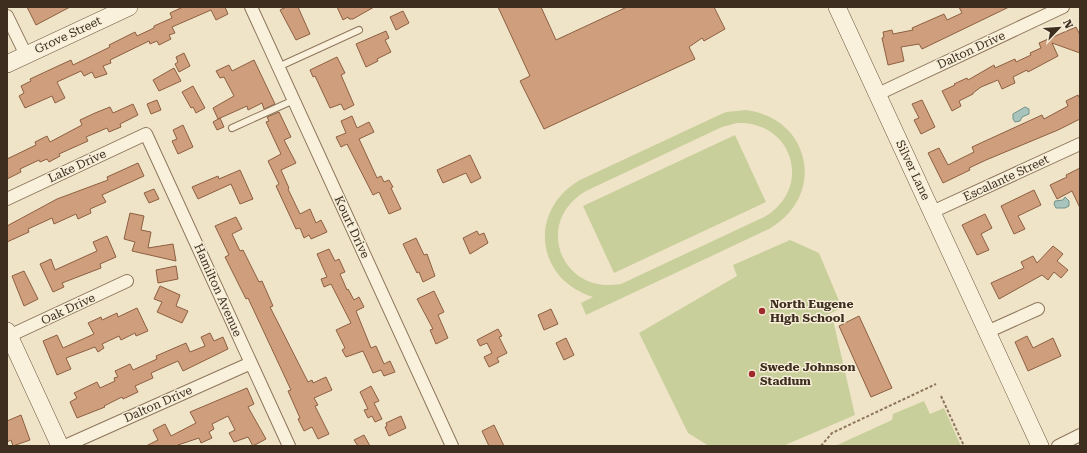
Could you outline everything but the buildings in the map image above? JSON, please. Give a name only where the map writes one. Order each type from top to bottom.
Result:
[{"type":"street","name":"Grove Street","points":[[7,64],[129,7]]},
{"type":"street","name":"Kourt Drive","points":[[252,7],[278,67],[452,446]]},
{"type":"street","name":"Silver Lane","points":[[837,7],[1040,446]]},
{"type":"street","name":"Dalton Drive","points":[[878,94],[1063,7]]},
{"type":"street","points":[[7,16],[26,55]]},
{"type":"street","name":"Lake Drive","points":[[7,199],[146,134]]},
{"type":"street","name":"Hamilton Avenue","points":[[146,134],[289,446]]},
{"type":"street","name":"Escalante Street","points":[[932,212],[1080,144]]},
{"type":"street","name":"Oak Drive","points":[[8,334],[127,281]]},
{"type":"street","points":[[988,332],[1038,309]]},
{"type":"street","points":[[8,334],[60,446]]},
{"type":"street","name":"Dalton Drive","points":[[65,446],[251,362]]},
{"type":"street","points":[[1058,446],[1080,435]]},
{"type":"lane","points":[[278,67],[359,30]]},
{"type":"lane","points":[[232,128],[294,100]]},
{"type":"path","points":[[821,446],[832,433],[936,384]]},
{"type":"path","points":[[941,396],[964,446]]},
{"type":"green space","points":[[746,110],[768,116],[785,127],[797,142],[804,160],[804,179],[799,198],[787,215],[769,229],[586,315],[581,303],[593,297],[574,288],[559,275],[550,260],[545,243],[546,225],[552,208],[563,193],[580,180],[726,112]],"holes":[[[737,123],[757,125],[772,133],[784,144],[790,159],[792,174],[788,190],[779,205],[764,217],[621,284],[600,284],[583,278],[570,268],[561,253],[558,237],[561,220],[570,204],[586,191],[722,127]]]},
{"type":"green space","points":[[735,135],[766,202],[614,273],[583,206]]},
{"type":"green space","name":"Swede Johnson Stadium","points":[[790,240],[819,253],[842,308],[829,314],[834,324],[855,415],[783,446],[709,446],[688,433],[639,333],[737,276],[733,265]]},
{"type":"green space","points":[[924,401],[930,414],[944,408],[961,446],[835,446],[892,420],[893,414]]},
{"type":"water","points":[[1025,107],[1029,109],[1029,114],[1022,117],[1020,121],[1015,122],[1013,119],[1013,114]]},
{"type":"water","points":[[1065,197],[1069,201],[1069,206],[1065,208],[1056,208],[1054,204],[1055,201],[1063,200]]},
{"type":"place","name":"North Eugene High School","points":[[762,311]]},
{"type":"place","name":"Swede Johnson Stadium","points":[[752,374]]}]
